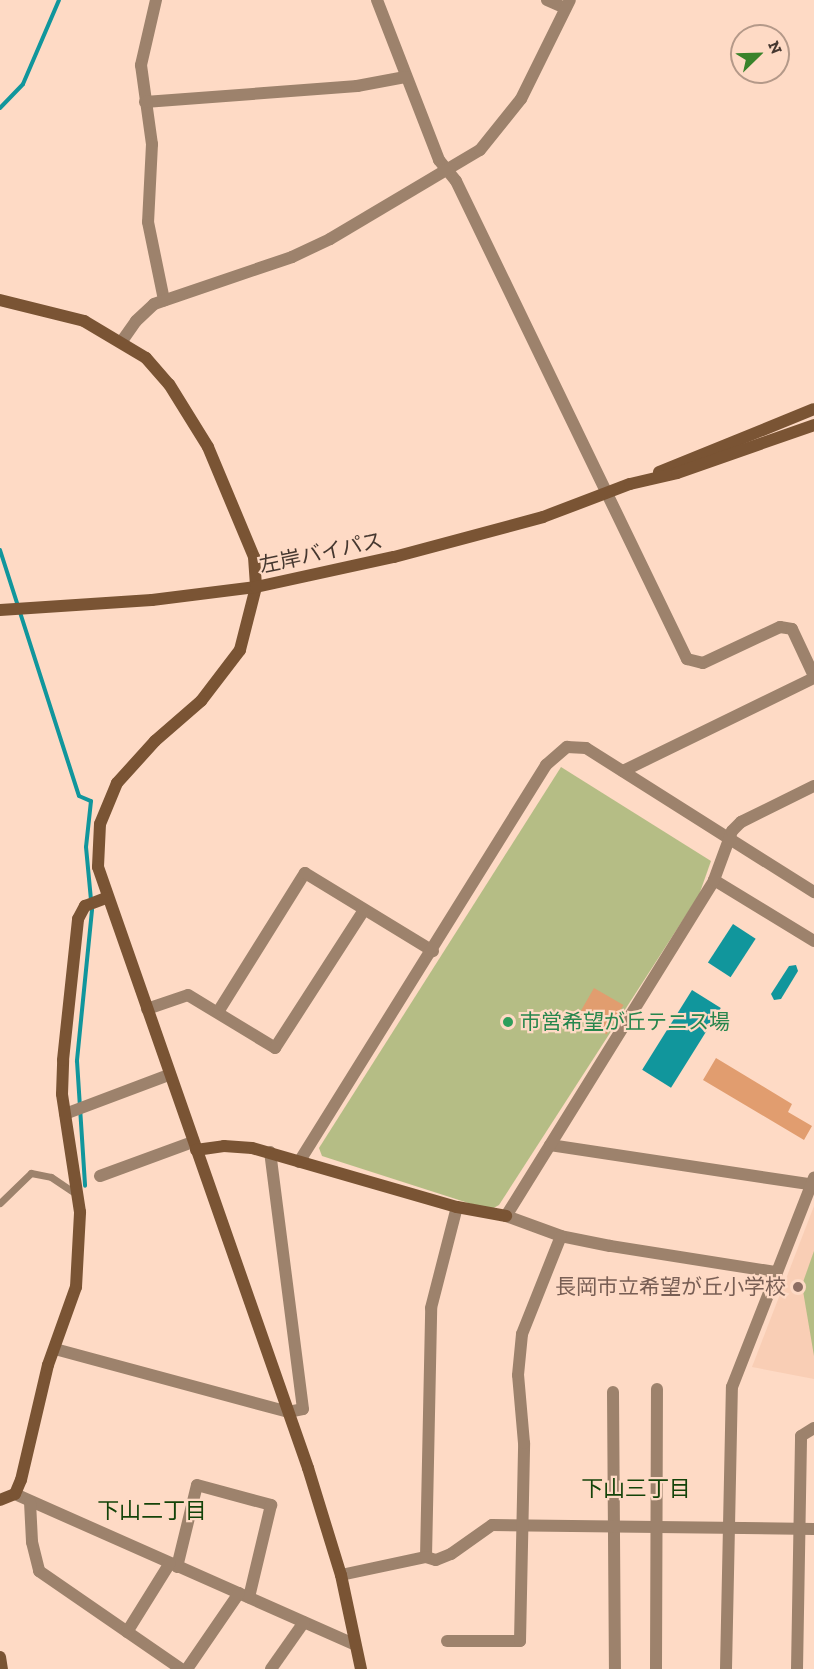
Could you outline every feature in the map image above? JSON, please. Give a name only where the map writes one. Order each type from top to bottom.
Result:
[{"type":"street","points":[[156,0],[141,65],[152,144],[149,232],[164,300]]},
{"type":"street","points":[[377,0],[434,149],[449,172],[687,659],[703,663],[780,627],[792,629],[814,677],[623,771]]},
{"type":"street","points":[[122,341],[146,310],[164,300],[292,257],[449,172],[480,150],[502,128],[520,99],[568,4],[548,0]]},
{"type":"street","points":[[145,102],[357,86],[405,77]]},
{"type":"street","points":[[0,300],[84,321],[122,341],[146,358],[169,384],[208,447],[250,543],[256,587],[244,638],[230,668],[201,701],[141,756],[108,797],[98,838],[98,867],[106,898],[288,1412],[341,1575],[361,1669]]},
{"type":"street","name":"左岸バイパス","points":[[0,610],[152,600],[256,587],[463,541],[605,495],[692,456],[814,409]]},
{"type":"street","name":"左岸バイパス","points":[[639,481],[677,473],[814,425]]},
{"type":"street","points":[[299,1162],[552,758],[578,745],[814,892]]},
{"type":"street","points":[[506,1216],[714,880],[728,838],[741,822],[814,786]]},
{"type":"street","points":[[218,1012],[305,873],[433,951]]},
{"type":"street","points":[[714,880],[814,941]]},
{"type":"street","points":[[15,1494],[79,1270],[78,1195],[65,1113],[63,1060],[78,919],[86,906],[106,898]]},
{"type":"street","points":[[147,1009],[188,995],[275,1048],[364,910]]},
{"type":"street","points":[[65,1113],[169,1075]]},
{"type":"street","points":[[550,1145],[813,1182],[775,1272],[732,1387],[726,1669]]},
{"type":"street","points":[[100,1176],[195,1146],[224,1146],[270,1152],[457,1207],[506,1216],[561,1236],[775,1272]]},
{"type":"street","points":[[55,1349],[288,1412],[305,1406],[293,1344],[270,1152]]},
{"type":"street","points":[[426,1557],[431,1308],[457,1207]]},
{"type":"street","points":[[447,1641],[520,1641],[524,1443],[518,1375],[522,1334],[561,1236]]},
{"type":"street","points":[[656,1669],[657,1389]]},
{"type":"street","points":[[614,1392],[615,1669]]},
{"type":"street","points":[[797,1669],[801,1436],[814,1428]]},
{"type":"street","points":[[127,1632],[173,1565],[197,1485],[271,1504],[244,1595],[187,1669]]},
{"type":"street","points":[[0,1500],[15,1494],[354,1644]]},
{"type":"street","points":[[30,1502],[32,1542],[39,1571],[181,1669]]},
{"type":"street","points":[[341,1575],[426,1557],[436,1560],[451,1554],[492,1525],[814,1529]]},
{"type":"street","points":[[271,1669],[304,1622]]},
{"type":"street","points":[[0,1657],[2,1669]]},
{"type":"lane","points":[[0,1203],[31,1173],[51,1177],[78,1195]]},
{"type":"shaded area","name":"長岡市立希望が丘小学校","points":[[814,1206],[814,1379],[752,1367]]},
{"type":"green space","name":"市営希望が丘テニス場","points":[[561,767],[711,861],[699,895],[499,1205],[490,1210],[322,1156],[319,1148]]},
{"type":"green space","points":[[814,1251],[814,1356],[802,1285]]},
{"type":"water","points":[[733,924],[756,939],[731,977],[708,963]]},
{"type":"water","points":[[796,965],[798,971],[781,999],[774,1000],[771,994],[789,966]]},
{"type":"water","points":[[692,990],[721,1008],[671,1088],[642,1070]]},
{"type":"building","points":[[594,988],[623,1005],[606,1034],[577,1017]]},
{"type":"building","points":[[716,1058],[792,1104],[788,1112],[812,1126],[804,1140],[703,1080]]},
{"type":"waterway","points":[[0,108],[23,84],[59,0]]},
{"type":"waterway","points":[[0,550],[79,796],[91,801],[86,847],[92,910],[77,1061],[85,1186]]},
{"type":"place","name":"市営希望が丘テニス場","points":[[508,1022]]},
{"type":"place","name":"長岡市立希望が丘小学校","points":[[798,1287]]},
{"type":"district","name":"下山三丁目","points":[[636,1489]]},
{"type":"district","name":"下山二丁目","points":[[152,1511]]}]
